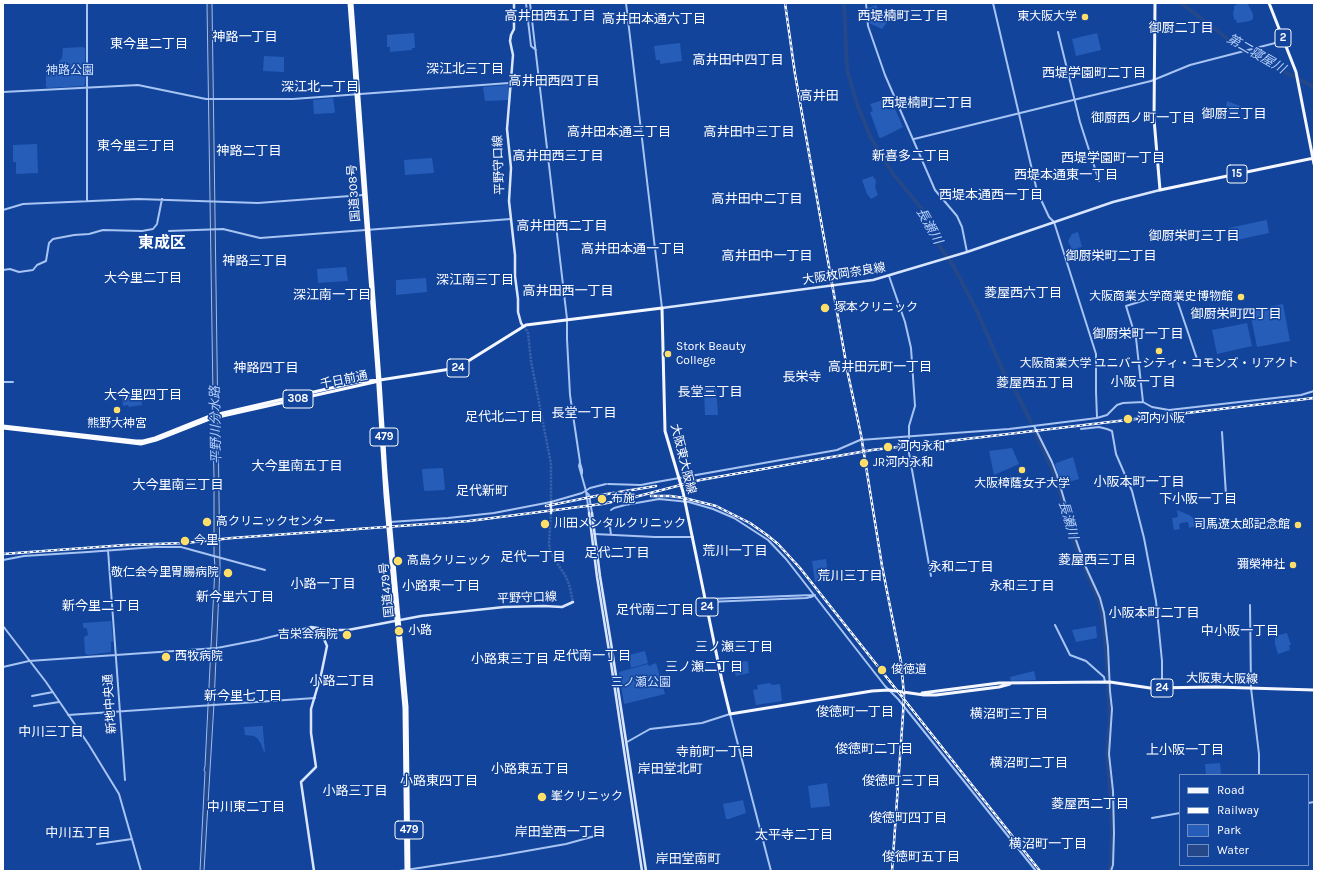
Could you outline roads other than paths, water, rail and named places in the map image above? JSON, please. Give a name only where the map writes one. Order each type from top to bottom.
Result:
[{"type":"highway","name":"国道308号","points":[[350,3],[379,380]]},
{"type":"highway","name":"国道308号","points":[[357,94],[363,196],[367,230]]},
{"type":"highway","name":"千日前通","points":[[3,427],[141,444],[152,442],[218,415],[379,380]]},
{"type":"highway","name":"国道479号","points":[[379,380],[398,620],[404,720],[408,870]]},
{"type":"highway","name":"国道479号","points":[[379,380],[385,491],[398,620]]},
{"type":"main road","name":"平野守口線","points":[[514,3],[514,29],[510,40],[513,55],[507,129],[511,168],[509,201],[515,255],[518,312],[523,326]]},
{"type":"main road","points":[[1156,3],[1154,119],[1160,190]]},
{"type":"main road","name":"2","points":[[1269,3],[1300,86],[1314,164]]},
{"type":"main road","name":"15","points":[[1160,190],[1313,158]]},
{"type":"main road","name":"大阪枚岡奈良線","points":[[662,308],[867,282],[967,252],[1113,202],[1160,190]]},
{"type":"main road","name":"24","points":[[379,380],[457,368],[523,326],[567,319],[662,308]]},
{"type":"main road","name":"大阪東大阪線","points":[[662,308],[665,431],[679,478],[730,714],[872,691],[889,690],[921,694],[999,683],[1110,682],[1162,688],[1314,690]]},
{"type":"main road","points":[[551,502],[551,513]]},
{"type":"main road","points":[[591,513],[597,577],[612,663],[642,871]]},
{"type":"main road","points":[[593,534],[646,871]]},
{"type":"main road","name":"平野守口線","points":[[311,627],[331,630],[348,630],[421,616],[504,607],[562,607],[573,602]]},
{"type":"main road","points":[[311,627],[320,637],[324,639],[327,646],[311,709],[311,728],[316,767],[301,782],[314,871]]},
{"type":"street","points":[[87,3],[87,201]]},
{"type":"street","points":[[526,3],[531,46],[536,50]]},
{"type":"street","points":[[530,3],[567,319],[570,394],[580,470],[586,491],[589,495],[591,513]]},
{"type":"street","points":[[626,3],[662,308]]},
{"type":"street","points":[[866,3],[868,26],[881,63],[935,190],[958,216],[962,227],[967,252]]},
{"type":"street","points":[[993,3],[1037,191],[1054,222],[1096,354],[1097,418]]},
{"type":"street","points":[[1058,32],[1074,99],[1099,181]]},
{"type":"street","points":[[914,139],[1155,79],[1190,65],[1284,41]]},
{"type":"street","points":[[3,92],[138,85],[207,99],[293,99],[511,84]]},
{"type":"street","points":[[3,210],[23,204],[87,201],[162,199],[258,204],[363,196]]},
{"type":"street","points":[[3,270],[10,269],[19,272],[32,270],[46,262],[49,243],[52,239],[88,234],[103,230],[142,231],[153,229],[157,224],[162,199]]},
{"type":"street","points":[[169,231],[223,229],[260,238],[511,219]]},
{"type":"street","points":[[888,276],[905,322],[911,348],[915,406],[910,422],[909,436],[911,461],[931,576]]},
{"type":"street","points":[[1143,402],[1136,338],[1126,306],[1174,291],[1197,359]]},
{"type":"street","points":[[3,382],[13,382]]},
{"type":"street","points":[[390,522],[473,516],[551,502],[586,491],[590,488],[607,484],[641,485],[837,450],[860,440],[980,432],[1097,418],[1107,415],[1120,404],[1143,402],[1152,407],[1169,410],[1301,395],[1314,391]]},
{"type":"street","points":[[1034,426],[1052,462],[1084,563],[1100,598],[1107,635],[1112,709],[1109,754],[1113,791],[1114,833],[1113,865],[1111,871]]},
{"type":"street","points":[[1081,429],[1099,427],[1112,432],[1116,453],[1132,491],[1146,543],[1156,601],[1162,661],[1162,688]]},
{"type":"street","points":[[1222,432],[1226,495]]},
{"type":"street","points":[[610,510],[625,505],[659,499],[684,501],[707,506],[724,513],[763,536],[784,556],[889,690],[898,699],[1036,871]]},
{"type":"street","points":[[610,527],[611,535]]},
{"type":"street","points":[[593,534],[655,538],[692,537]]},
{"type":"street","points":[[3,560],[24,556],[108,550],[155,547],[184,548],[265,570]]},
{"type":"street","name":"新地中央通","points":[[108,550],[125,780]]},
{"type":"street","points":[[706,601],[708,599],[815,595]]},
{"type":"street","points":[[1250,605],[1251,688],[1259,754],[1259,774]]},
{"type":"street","points":[[1055,625],[1070,655],[1086,661],[1104,678],[1105,682]]},
{"type":"street","points":[[3,626],[53,692],[119,794],[140,871]]},
{"type":"street","points":[[3,667],[29,661],[217,648],[311,627]]},
{"type":"street","points":[[32,696],[53,692]]},
{"type":"street","points":[[68,715],[315,698]]},
{"type":"street","points":[[34,706],[59,702]]},
{"type":"street","points":[[623,744],[650,729],[702,722],[730,714],[771,871]]},
{"type":"street","points":[[1152,818],[1179,813]]},
{"type":"street","points":[[399,871],[566,844],[595,836]]},
{"type":"street","points":[[97,844],[132,839]]},
{"type":"water","name":"平野川分水路","points":[[207,3],[212,3],[220,567],[204,871],[200,871],[215,567]]},
{"type":"waterway","name":"長瀬川","points":[[844,3],[847,69],[857,104],[871,138],[893,174],[923,210],[927,226],[953,265],[977,311],[1003,371],[1031,422]]},
{"type":"waterway","name":"第二寝屋川","points":[[1181,3],[1237,46],[1314,87]]},
{"type":"waterway","name":"長瀬川","points":[[1036,434],[1055,476],[1077,550],[1100,604],[1104,628],[1108,677]]},
{"type":"waterway","name":"長瀬川","points":[[1108,685],[1110,718],[1107,753],[1112,831],[1111,862],[1109,871]]},
{"type":"tunnel","points":[[524,326],[528,333],[531,361],[551,464],[551,502]]},
{"type":"tunnel","points":[[551,513],[549,543],[550,551],[565,575],[569,584],[573,602]]},
{"type":"railway","points":[[785,3],[795,74],[848,374],[861,435],[882,566],[901,662],[904,695],[892,871]]},
{"type":"railway","points":[[3,554],[126,545],[185,543],[232,538],[469,521],[602,504],[700,480],[872,450],[1314,398]]},
{"type":"railway","points":[[546,506],[656,486]]},
{"type":"railway","points":[[651,496],[684,498],[716,506],[750,523],[778,544],[800,568],[1040,871]]},
{"type":"place","name":"東大阪大学","points":[[1085,17]]},
{"type":"place","name":"大阪商業大学商業史博物館","points":[[1241,297]]},
{"type":"place","name":"塚本クリニック","points":[[825,308]]},
{"type":"place","name":"大阪商業大学 ユニバーシティ・コモンズ・リアクト","points":[[1159,351]]},
{"type":"place","name":"Stork Beauty College","points":[[668,354]]},
{"type":"place","name":"熊野大神宮","points":[[117,410]]},
{"type":"place","name":"河内小阪","points":[[1128,419]]},
{"type":"place","name":"河内永和","points":[[888,447]]},
{"type":"place","name":"JR河内永和","points":[[864,463]]},
{"type":"place","name":"大阪樟蔭女子大学","points":[[1022,470]]},
{"type":"place","name":"布施","points":[[602,499]]},
{"type":"place","name":"高クリニックセンター","points":[[207,522]]},
{"type":"place","name":"川田メンタルクリニック","points":[[545,524]]},
{"type":"place","name":"司馬遼太郎記念館","points":[[1298,525]]},
{"type":"place","name":"今里","points":[[185,541]]},
{"type":"place","name":"高島クリニック","points":[[398,561]]},
{"type":"place","name":"彌榮神社","points":[[1293,565]]},
{"type":"place","name":"敬仁会今里胃腸病院","points":[[228,573]]},
{"type":"place","name":"小路","points":[[399,631]]},
{"type":"place","name":"吉栄会病院","points":[[347,635]]},
{"type":"place","name":"西牧病院","points":[[166,657]]},
{"type":"place","name":"俊徳道","points":[[882,670]]},
{"type":"place","name":"峯クリニック","points":[[542,797]]},
{"type":"district","name":"高井田西五丁目","points":[[550,16]]},
{"type":"district","name":"西堤楠町三丁目","points":[[903,16]]},
{"type":"district","name":"高井田本通六丁目","points":[[654,19]]},
{"type":"district","name":"御厨二丁目","points":[[1181,28]]},
{"type":"district","name":"神路一丁目","points":[[245,37]]},
{"type":"district","name":"東今里二丁目","points":[[149,44]]},
{"type":"district","name":"高井田中四丁目","points":[[738,60]]},
{"type":"district","name":"深江北三丁目","points":[[465,69]]},
{"type":"district","name":"西堤学園町二丁目","points":[[1094,73]]},
{"type":"district","name":"高井田西四丁目","points":[[554,81]]},
{"type":"district","name":"深江北一丁目","points":[[320,87]]},
{"type":"district","name":"高井田","points":[[819,96]]},
{"type":"district","name":"西堤楠町二丁目","points":[[927,103]]},
{"type":"district","name":"御厨三丁目","points":[[1234,114]]},
{"type":"district","name":"御厨西ノ町一丁目","points":[[1143,118]]},
{"type":"district","name":"高井田本通三丁目","points":[[619,132]]},
{"type":"district","name":"高井田中三丁目","points":[[749,132]]},
{"type":"district","name":"東今里三丁目","points":[[136,146]]},
{"type":"district","name":"神路二丁目","points":[[249,151]]},
{"type":"district","name":"高井田西三丁目","points":[[558,156]]},
{"type":"district","name":"新喜多二丁目","points":[[911,156]]},
{"type":"district","name":"西堤学園町一丁目","points":[[1113,158]]},
{"type":"district","name":"西堤本通東一丁目","points":[[1066,175]]},
{"type":"district","name":"西堤本通西一丁目","points":[[991,195]]},
{"type":"district","name":"高井田中二丁目","points":[[757,199]]},
{"type":"district","name":"高井田西二丁目","points":[[562,226]]},
{"type":"district","name":"御厨栄町三丁目","points":[[1194,236]]},
{"type":"district","name":"東成区","points":[[162,243]]},
{"type":"district","name":"高井田本通一丁目","points":[[633,249]]},
{"type":"district","name":"高井田中一丁目","points":[[767,256]]},
{"type":"district","name":"御厨栄町二丁目","points":[[1111,256]]},
{"type":"district","name":"神路三丁目","points":[[255,261]]},
{"type":"district","name":"大今里二丁目","points":[[143,278]]},
{"type":"district","name":"深江南三丁目","points":[[475,280]]},
{"type":"district","name":"高井田西一丁目","points":[[568,291]]},
{"type":"district","name":"菱屋西六丁目","points":[[1023,293]]},
{"type":"district","name":"深江南一丁目","points":[[332,295]]},
{"type":"district","name":"御厨栄町四丁目","points":[[1236,314]]},
{"type":"district","name":"御厨栄町一丁目","points":[[1138,334]]},
{"type":"district","name":"高井田元町一丁目","points":[[880,367]]},
{"type":"district","name":"神路四丁目","points":[[266,368]]},
{"type":"district","name":"長栄寺","points":[[802,377]]},
{"type":"district","name":"小阪一丁目","points":[[1143,382]]},
{"type":"district","name":"菱屋西五丁目","points":[[1035,383]]},
{"type":"district","name":"長堂三丁目","points":[[710,392]]},
{"type":"district","name":"大今里四丁目","points":[[143,395]]},
{"type":"district","name":"長堂一丁目","points":[[584,413]]},
{"type":"district","name":"足代北二丁目","points":[[504,417]]},
{"type":"district","name":"大今里南五丁目","points":[[297,466]]},
{"type":"district","name":"小阪本町一丁目","points":[[1139,482]]},
{"type":"district","name":"大今里南三丁目","points":[[178,485]]},
{"type":"district","name":"足代新町","points":[[482,491]]},
{"type":"district","name":"下小阪一丁目","points":[[1198,499]]},
{"type":"district","name":"荒川一丁目","points":[[735,551]]},
{"type":"district","name":"足代二丁目","points":[[617,553]]},
{"type":"district","name":"足代一丁目","points":[[533,557]]},
{"type":"district","name":"菱屋西三丁目","points":[[1097,560]]},
{"type":"district","name":"永和二丁目","points":[[961,567]]},
{"type":"district","name":"荒川三丁目","points":[[850,576]]},
{"type":"district","name":"小路一丁目","points":[[323,584]]},
{"type":"district","name":"小路東一丁目","points":[[441,586]]},
{"type":"district","name":"永和三丁目","points":[[1022,586]]},
{"type":"district","name":"新今里六丁目","points":[[235,597]]},
{"type":"district","name":"新今里二丁目","points":[[101,606]]},
{"type":"district","name":"足代南二丁目","points":[[655,610]]},
{"type":"district","name":"小阪本町二丁目","points":[[1154,613]]},
{"type":"district","name":"中小阪一丁目","points":[[1240,631]]},
{"type":"district","name":"三ノ瀬三丁目","points":[[734,647]]},
{"type":"district","name":"足代南一丁目","points":[[592,656]]},
{"type":"district","name":"小路東三丁目","points":[[510,659]]},
{"type":"district","name":"三ノ瀬二丁目","points":[[704,667]]},
{"type":"district","name":"小路二丁目","points":[[342,681]]},
{"type":"district","name":"新今里七丁目","points":[[243,696]]},
{"type":"district","name":"俊徳町一丁目","points":[[855,712]]},
{"type":"district","name":"横沼町三丁目","points":[[1009,714]]},
{"type":"district","name":"中川三丁目","points":[[51,732]]},
{"type":"district","name":"俊徳町二丁目","points":[[874,749]]},
{"type":"district","name":"上小阪一丁目","points":[[1185,750]]},
{"type":"district","name":"寺前町一丁目","points":[[715,752]]},
{"type":"district","name":"横沼町二丁目","points":[[1029,763]]},
{"type":"district","name":"小路東五丁目","points":[[530,769]]},
{"type":"district","name":"岸田堂北町","points":[[670,769]]},
{"type":"district","name":"小路東四丁目","points":[[439,781]]},
{"type":"district","name":"俊徳町三丁目","points":[[901,781]]},
{"type":"district","name":"小路三丁目","points":[[355,791]]},
{"type":"district","name":"菱屋西二丁目","points":[[1090,804]]},
{"type":"district","name":"中川東二丁目","points":[[246,807]]},
{"type":"district","name":"俊徳町四丁目","points":[[908,818]]},
{"type":"district","name":"岸田堂西一丁目","points":[[560,832]]},
{"type":"district","name":"中川五丁目","points":[[78,833]]},
{"type":"district","name":"太平寺二丁目","points":[[794,835]]},
{"type":"district","name":"横沼町一丁目","points":[[1048,844]]},
{"type":"district","name":"俊徳町五丁目","points":[[921,857]]},
{"type":"district","name":"岸田堂南町","points":[[688,859]]},
{"type":"park label","name":"神路公園","points":[[70,71]]},
{"type":"park label","name":"三ノ瀬公園","points":[[641,683]]}]
